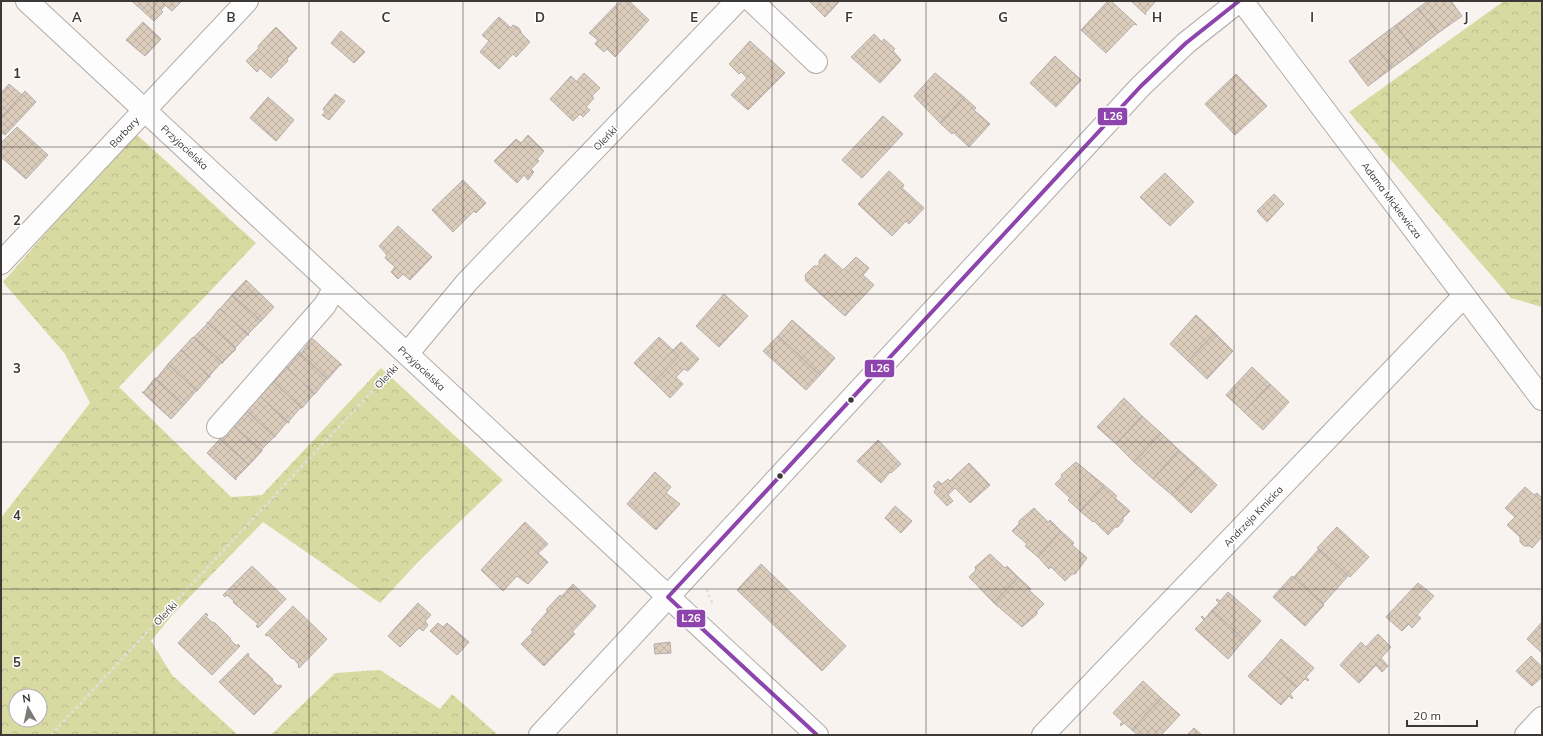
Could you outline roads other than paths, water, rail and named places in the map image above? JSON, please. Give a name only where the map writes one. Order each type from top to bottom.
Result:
[{"type":"street","name":"Przyjacielska","points":[[27,1],[817,735]]},
{"type":"street","name":"Barbary","points":[[1,263],[247,1]]},
{"type":"street","name":"Oleńki","points":[[407,354],[467,282],[738,1]]},
{"type":"street","points":[[752,1],[816,62]]},
{"type":"street","points":[[540,735],[1141,86],[1186,43],[1239,1]]},
{"type":"street","name":"Adama Mickiewicza","points":[[1242,1],[1542,398]]},
{"type":"street","points":[[218,427],[325,305],[336,287]]},
{"type":"street","name":"Andrzeja Kmicica","points":[[1043,735],[1464,296]]},
{"type":"street","points":[[1526,735],[1542,718]]}]
